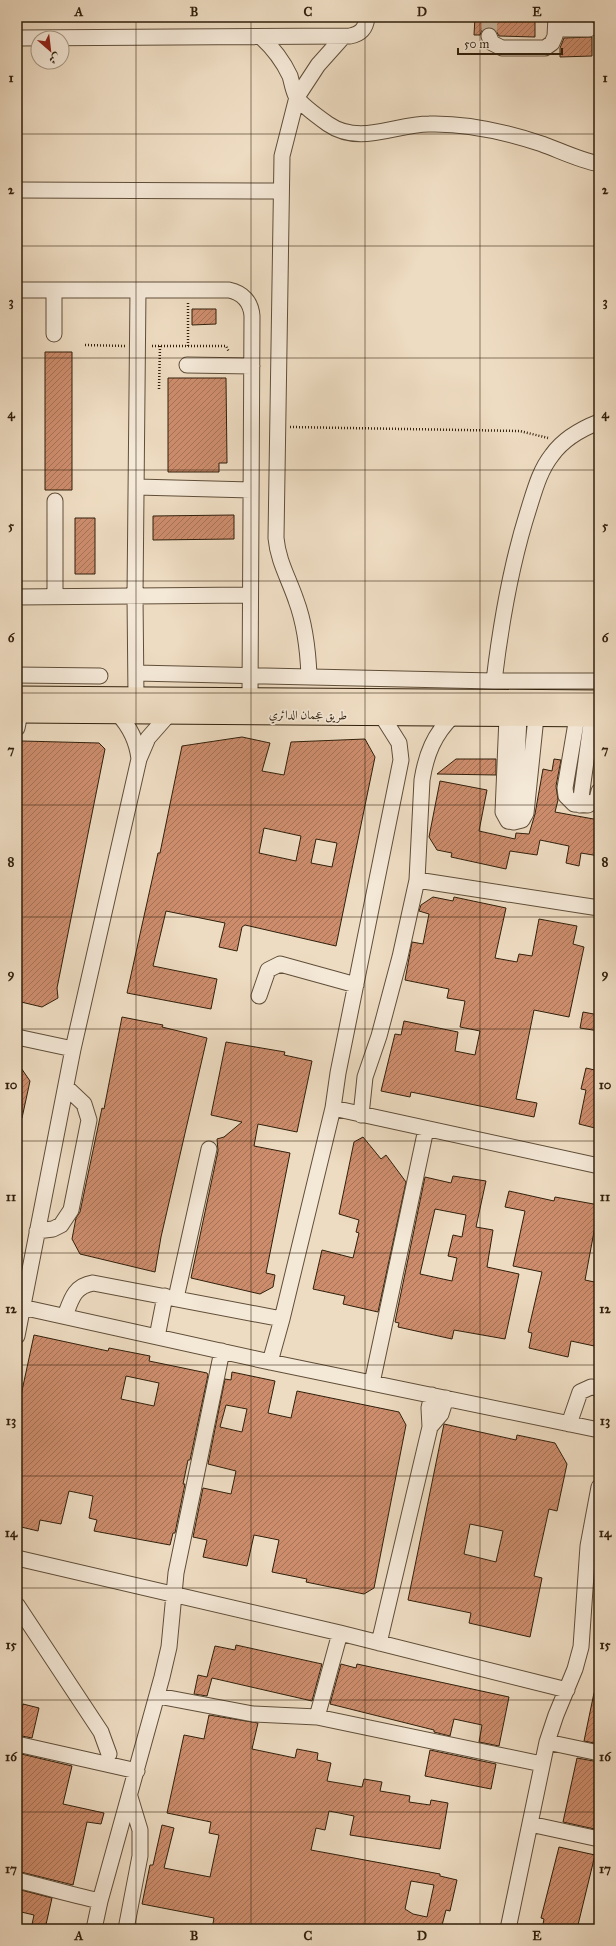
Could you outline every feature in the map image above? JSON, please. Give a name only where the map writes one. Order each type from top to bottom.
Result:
[{"type":"main road","name":"طريق عجمان الدائري","points":[[18,713],[136,697],[599,700]]},
{"type":"main road","name":"طريق عجمان الدائري","points":[[18,713],[589,717]]},
{"type":"street","points":[[17,38],[354,36],[362,31],[367,17]]},
{"type":"street","points":[[490,36],[492,43],[498,47],[541,49],[552,43],[555,36],[556,23],[589,29]]},
{"type":"street","points":[[309,676],[306,638],[302,620],[295,595],[282,566],[277,545],[282,156],[297,97],[318,65],[343,36]]},
{"type":"street","points":[[261,37],[285,66],[297,97],[329,125],[346,132],[365,134],[427,124],[453,125],[510,135],[544,145],[575,158],[599,164]]},
{"type":"street","points":[[17,190],[281,191]]},
{"type":"street","points":[[17,290],[229,290],[235,291],[246,299],[252,310],[250,697]]},
{"type":"street","points":[[54,290],[54,334]]},
{"type":"street","points":[[136,697],[135,596],[138,290]]},
{"type":"street","points":[[187,365],[252,366]]},
{"type":"street","points":[[494,681],[510,581],[526,517],[543,469],[561,444],[582,429],[599,422]]},
{"type":"street","points":[[137,487],[251,490]]},
{"type":"street","points":[[54,501],[55,597]]},
{"type":"street","points":[[17,597],[250,595]]},
{"type":"street","points":[[136,673],[494,681],[599,680]]},
{"type":"street","points":[[17,675],[100,676]]},
{"type":"street","points":[[17,1336],[19,1306],[37,1231],[73,1049],[139,759],[148,738],[170,713]]},
{"type":"street","points":[[118,714],[135,739],[139,759]]},
{"type":"street","points":[[270,1362],[282,1319],[333,1108],[338,1073],[401,760],[399,743],[382,716]]},
{"type":"street","points":[[362,1115],[365,1077],[400,957],[417,880],[422,780],[424,768],[435,739],[453,716]]},
{"type":"street","points":[[521,717],[514,822],[508,821],[505,818],[503,808],[521,717]]},
{"type":"street","points":[[589,717],[565,788],[568,799],[574,804],[580,805],[592,804],[597,799],[599,791]]},
{"type":"street","points":[[580,805],[589,717]]},
{"type":"street","points":[[417,880],[599,908]]},
{"type":"street","points":[[259,996],[268,970],[280,964],[356,985]]},
{"type":"street","points":[[17,1037],[73,1049]]},
{"type":"street","points":[[37,1231],[54,1229],[61,1225],[69,1216],[88,1128],[89,1120],[84,1104],[66,1087]]},
{"type":"street","points":[[333,1108],[599,1166]]},
{"type":"street","points":[[372,1383],[426,1129]]},
{"type":"street","points":[[157,1337],[170,1297],[209,1149]]},
{"type":"street","points":[[65,1316],[75,1291],[86,1284],[93,1282],[282,1319]]},
{"type":"street","points":[[19,1306],[270,1362],[599,1430]]},
{"type":"street","points":[[94,1929],[100,1901],[158,1696],[169,1647],[176,1573],[222,1351]]},
{"type":"street","points":[[569,1424],[580,1392],[591,1387],[599,1388]]},
{"type":"street","points":[[379,1642],[430,1427],[429,1408],[432,1395]]},
{"type":"street","points":[[430,1427],[441,1414],[446,1398]]},
{"type":"street","points":[[508,1929],[547,1742],[567,1690],[581,1647],[588,1546],[599,1487]]},
{"type":"street","points":[[17,1558],[379,1642],[567,1690]]},
{"type":"street","points":[[17,1605],[101,1732],[109,1754]]},
{"type":"street","points":[[317,1717],[340,1633]]},
{"type":"street","points":[[158,1696],[253,1714],[317,1717],[542,1764]]},
{"type":"street","points":[[547,1742],[599,1753]]},
{"type":"street","points":[[17,1744],[137,1771]]},
{"type":"street","points":[[126,1929],[140,1856],[140,1830],[130,1797]]},
{"type":"street","points":[[530,1824],[599,1839]]},
{"type":"street","points":[[17,1880],[46,1887],[66,1894],[100,1901]]},
{"type":"path","points":[[188,290],[188,346]]},
{"type":"path","points":[[85,345],[226,346],[229,350],[228,366]]},
{"type":"path","points":[[159,389],[160,346]]},
{"type":"path","points":[[278,427],[520,431],[541,435],[561,444]]},
{"type":"building","points":[[475,17],[535,17],[535,37],[499,36],[495,29],[490,27],[482,30],[480,35],[474,35]]},
{"type":"building","points":[[592,37],[592,56],[560,57],[560,48],[564,38]]},
{"type":"building","points":[[192,309],[216,309],[216,324],[192,325]]},
{"type":"building","points":[[45,352],[72,352],[72,490],[45,490]]},
{"type":"building","points":[[168,378],[226,378],[227,463],[219,463],[219,472],[168,472]]},
{"type":"building","points":[[234,515],[234,539],[153,540],[153,516]]},
{"type":"building","points":[[75,518],[95,518],[95,574],[75,574]]},
{"type":"building","points":[[242,737],[270,743],[262,771],[284,775],[291,742],[365,739],[375,757],[336,946],[245,925],[242,927],[237,951],[219,947],[225,923],[166,911],[153,966],[217,979],[211,1009],[127,993],[158,853],[160,853],[182,746]],"holes":[[[264,828],[301,836],[296,861],[259,853]],[[316,839],[337,843],[332,867],[311,863]]]},
{"type":"building","points":[[22,741],[99,743],[105,749],[57,988],[58,998],[42,1007],[17,1001],[17,759]]},
{"type":"building","points":[[456,759],[496,759],[496,775],[437,774]]},
{"type":"building","points":[[554,759],[561,760],[556,786],[558,800],[555,812],[599,820],[599,856],[581,853],[579,866],[566,863],[569,846],[540,840],[537,855],[510,851],[506,869],[451,857],[452,853],[437,850],[429,837],[440,781],[487,790],[479,831],[515,839],[516,833],[529,834],[535,814],[543,769],[552,771]]},
{"type":"building","points":[[433,897],[453,901],[454,897],[506,908],[495,958],[517,962],[519,954],[532,956],[539,919],[577,926],[573,944],[584,947],[569,1017],[534,1010],[516,1099],[537,1103],[534,1117],[411,1092],[410,1097],[381,1091],[395,1034],[401,1035],[404,1021],[458,1032],[455,1051],[475,1055],[480,1031],[460,1027],[465,1001],[447,998],[449,989],[405,980],[412,942],[423,944],[429,914],[419,911],[421,905]]},
{"type":"building","points":[[583,1012],[599,1015],[599,1031],[580,1028]]},
{"type":"building","points":[[122,1017],[163,1025],[162,1027],[207,1038],[161,1237],[155,1272],[80,1254],[72,1239],[76,1218],[80,1212],[102,1108],[104,1109]]},
{"type":"building","points":[[226,1042],[285,1052],[284,1055],[312,1061],[297,1132],[258,1124],[254,1146],[290,1153],[266,1273],[275,1275],[273,1287],[260,1294],[191,1278],[218,1151],[217,1139],[224,1137],[242,1122],[211,1115]]},
{"type":"building","points":[[17,1062],[30,1081],[22,1118],[17,1118]]},
{"type":"building","points":[[586,1068],[599,1071],[595,1090],[599,1091],[599,1107],[595,1128],[579,1124],[586,1090],[581,1089]]},
{"type":"building","points":[[363,1137],[381,1159],[386,1155],[406,1182],[378,1312],[343,1304],[345,1296],[313,1289],[322,1250],[353,1258],[359,1233],[356,1232],[359,1220],[339,1214],[354,1142]]},
{"type":"building","points":[[453,1176],[486,1181],[476,1227],[493,1230],[487,1267],[519,1274],[505,1339],[454,1330],[452,1339],[398,1327],[399,1323],[395,1322],[425,1177],[451,1183]],"holes":[[[435,1209],[466,1215],[462,1237],[453,1235],[448,1256],[457,1258],[452,1281],[420,1274]]]},
{"type":"building","points":[[509,1191],[554,1201],[555,1197],[599,1205],[585,1280],[599,1283],[599,1347],[571,1341],[568,1357],[529,1348],[532,1333],[528,1332],[542,1272],[513,1266],[525,1211],[505,1207]]},
{"type":"building","points":[[34,1335],[108,1351],[109,1348],[150,1356],[149,1361],[207,1373],[208,1375],[190,1460],[188,1460],[183,1484],[185,1484],[175,1533],[173,1533],[170,1545],[94,1531],[97,1520],[89,1518],[93,1496],[69,1491],[61,1524],[40,1520],[38,1531],[17,1526],[17,1414]],"holes":[[[126,1376],[159,1383],[154,1406],[121,1399]]]},
{"type":"building","points":[[232,1372],[275,1381],[268,1413],[291,1418],[297,1391],[399,1412],[406,1425],[374,1588],[364,1594],[306,1582],[307,1579],[272,1572],[279,1540],[254,1535],[247,1566],[203,1557],[207,1540],[193,1537],[203,1488],[231,1494],[236,1471],[208,1464],[225,1379],[231,1380]],"holes":[[[226,1405],[247,1409],[242,1432],[220,1427]]]},
{"type":"building","points":[[444,1424],[516,1440],[517,1435],[555,1443],[567,1464],[557,1511],[549,1509],[534,1576],[542,1578],[530,1637],[469,1623],[471,1613],[408,1600]],"holes":[[[470,1524],[503,1531],[496,1562],[464,1554]]]},
{"type":"building","points":[[236,1645],[322,1664],[312,1701],[212,1678],[207,1696],[194,1694],[198,1675],[207,1677],[215,1646],[235,1650]]},
{"type":"building","points":[[341,1664],[356,1668],[357,1664],[509,1697],[499,1746],[479,1742],[482,1725],[454,1719],[450,1736],[434,1732],[434,1730],[330,1704]]},
{"type":"building","points":[[594,1693],[599,1693],[599,1744],[584,1741]]},
{"type":"building","points":[[23,1704],[39,1708],[32,1738],[17,1735]]},
{"type":"building","points":[[209,1715],[258,1723],[252,1749],[295,1758],[297,1749],[318,1753],[317,1760],[331,1763],[327,1781],[362,1787],[364,1779],[382,1782],[380,1791],[410,1796],[409,1802],[430,1805],[431,1800],[448,1803],[440,1849],[350,1835],[354,1816],[329,1811],[325,1830],[316,1828],[311,1850],[440,1874],[440,1876],[457,1880],[450,1911],[446,1910],[441,1929],[212,1929],[214,1918],[142,1904],[150,1865],[153,1865],[162,1825],[174,1828],[164,1868],[210,1877],[219,1835],[209,1833],[211,1822],[167,1813],[184,1735],[204,1739]],"holes":[[[411,1881],[434,1885],[427,1917],[413,1914],[405,1909]]]},
{"type":"building","points":[[430,1750],[496,1764],[491,1789],[425,1776]]},
{"type":"building","points":[[17,1753],[72,1766],[63,1804],[104,1813],[101,1824],[87,1822],[73,1885],[17,1871]]},
{"type":"building","points":[[577,1758],[599,1762],[599,1830],[563,1822]]},
{"type":"building","points":[[559,1847],[595,1855],[577,1929],[542,1929],[544,1919],[541,1918]]},
{"type":"building","points":[[17,1889],[52,1898],[45,1929],[31,1929],[34,1915],[17,1911]]},
{"type":"tunnel","points":[[489,36],[490,17]]}]
